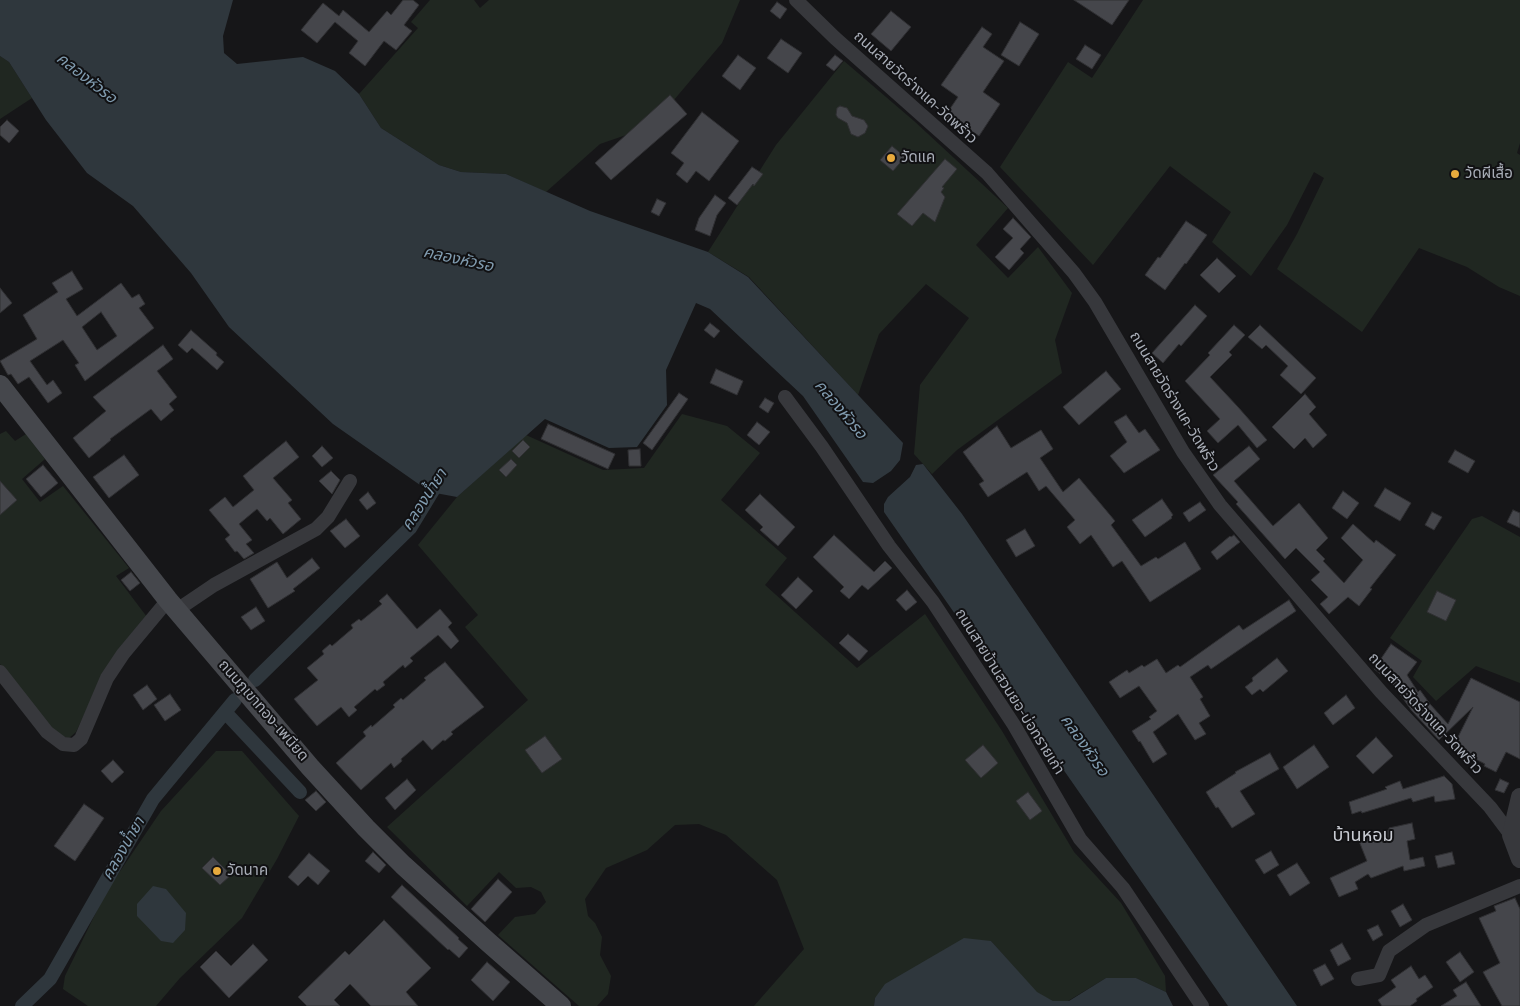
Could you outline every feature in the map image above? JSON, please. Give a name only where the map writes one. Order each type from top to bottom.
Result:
[{"type":"main road","name":"ถนนภูเขาทอง-เพนียด","points":[[0,384],[172,605],[310,766],[366,828],[403,865],[561,1006]]},
{"type":"street","name":"ถนนสายวัดร่างแค-วัดพร้าว","points":[[796,0],[835,38],[987,173],[1074,272],[1099,310],[1183,452],[1220,505],[1381,692],[1490,808],[1511,835]]},
{"type":"street","name":"ถนนสายบ้านสวนยอ-บ่อทรายเก่า","points":[[785,397],[822,447],[889,546],[933,602],[1014,725],[1080,839],[1122,888],[1202,1006]]},
{"type":"street","points":[[0,672],[47,732],[64,744],[74,745],[81,739],[107,678],[122,654],[172,605],[214,585],[316,529],[328,517],[350,480]]},
{"type":"street","points":[[1520,797],[1511,835],[1520,859]]},
{"type":"street","points":[[1358,979],[1380,975],[1389,951],[1426,926],[1520,886]]},
{"type":"shaded area","points":[[430,0],[474,0],[480,8],[489,0],[740,0],[722,43],[652,126],[600,144],[546,192],[506,174],[461,172],[439,165],[381,128],[359,94],[418,28],[411,22]]},
{"type":"shaded area","points":[[1143,0],[1520,0],[1520,143],[1517,153],[1520,155],[1520,296],[1499,287],[1467,267],[1419,248],[1362,332],[1277,269],[1297,234],[1324,178],[1314,172],[1287,225],[1251,276],[1212,242],[1231,212],[1170,166],[1093,265],[1000,167],[1068,62],[1092,78]]},
{"type":"shaded area","points":[[0,56],[9,62],[32,98],[0,119]]},
{"type":"shaded area","points":[[844,61],[914,121],[1008,208],[976,245],[1008,278],[1038,247],[1072,293],[1055,340],[1062,373],[957,450],[932,474],[914,454],[920,385],[969,318],[926,284],[879,334],[858,395],[749,277],[708,252],[776,145]]},
{"type":"shaded area","points":[[682,414],[727,426],[760,453],[721,500],[787,558],[765,585],[857,668],[925,614],[1002,731],[1074,852],[1121,903],[1165,976],[1166,992],[1136,978],[1106,978],[1068,1001],[1053,1001],[1037,993],[991,941],[875,998],[874,1006],[754,1006],[804,949],[777,880],[726,835],[699,824],[675,825],[647,850],[606,868],[585,899],[588,916],[595,923],[602,937],[600,955],[611,976],[608,994],[597,1006],[579,1006],[498,935],[515,917],[535,914],[546,902],[541,892],[531,887],[516,888],[499,872],[467,906],[387,827],[528,700],[465,627],[478,615],[418,545],[457,497],[526,435],[603,470],[644,468]]},
{"type":"shaded area","points":[[6,431],[15,441],[26,434],[45,459],[22,479],[40,502],[63,486],[129,568],[116,576],[147,617],[92,698],[76,732],[69,738],[61,736],[49,725],[0,664],[0,434]]},
{"type":"shaded area","points":[[1482,516],[1520,537],[1520,683],[1476,666],[1436,701],[1413,677],[1422,661],[1390,638],[1472,519]]},
{"type":"shaded area","points":[[216,751],[242,751],[299,816],[277,859],[242,918],[180,978],[156,1006],[88,1006],[63,989],[65,976],[106,892],[161,811]]},
{"type":"water","name":"คลองหัวรอ","points":[[0,0],[233,0],[223,36],[224,53],[237,64],[303,57],[335,71],[359,94],[381,128],[439,165],[461,172],[506,174],[590,211],[708,252],[748,277],[903,443],[900,460],[891,471],[873,483],[863,482],[803,396],[710,309],[696,303],[666,370],[667,405],[637,447],[609,448],[545,419],[457,497],[430,492],[333,424],[229,327],[191,273],[133,206],[87,173],[46,120],[9,62],[0,56]]},
{"type":"water","name":"คลองหัวรอ","points":[[923,464],[962,514],[1297,1006],[1228,1006],[884,512],[884,504],[888,497],[910,477],[916,465]]},
{"type":"water","points":[[153,886],[166,889],[186,913],[185,930],[173,943],[161,941],[137,916],[137,904]]},
{"type":"water","points":[[964,938],[991,941],[1037,992],[1053,1001],[1069,1001],[1106,978],[1136,978],[1166,992],[1173,1006],[874,1006],[875,998],[885,984]]},
{"type":"building","points":[[403,0],[413,0],[419,5],[404,25],[412,31],[396,50],[384,41],[365,66],[349,53],[358,41],[335,22],[317,43],[301,30],[323,3],[339,16],[343,10],[369,32],[387,11],[391,15]]},
{"type":"building","points":[[1074,0],[1129,0],[1112,25]]},
{"type":"building","points":[[777,2],[787,9],[780,19],[770,11]]},
{"type":"building","points":[[891,11],[911,27],[891,51],[871,34]]},
{"type":"building","points":[[1020,22],[1039,34],[1019,66],[1001,55]]},
{"type":"building","points":[[982,27],[992,34],[983,47],[1004,61],[983,92],[1000,104],[979,136],[961,124],[957,129],[943,119],[958,97],[941,85]]},
{"type":"building","points":[[781,39],[802,53],[788,73],[767,58]]},
{"type":"building","points":[[1085,45],[1101,55],[1092,69],[1076,59]]},
{"type":"building","points":[[738,55],[756,68],[740,90],[722,76]]},
{"type":"building","points":[[835,55],[843,61],[834,71],[826,65]]},
{"type":"building","points":[[670,95],[687,114],[611,180],[595,163]]},
{"type":"building","points":[[840,106],[847,108],[852,116],[864,120],[868,126],[865,133],[858,137],[851,134],[847,123],[836,115],[837,108]]},
{"type":"building","points":[[702,112],[739,141],[709,181],[696,171],[687,183],[676,174],[684,163],[671,153]]},
{"type":"building","points":[[7,120],[19,131],[9,143],[0,135],[0,127]]},
{"type":"building","points":[[892,146],[905,157],[893,171],[880,160]]},
{"type":"building","points":[[945,159],[957,169],[942,187],[944,188],[941,192],[945,197],[935,222],[923,213],[912,226],[897,214]]},
{"type":"building","points":[[752,167],[763,174],[737,205],[728,198]]},
{"type":"building","points":[[715,195],[726,203],[717,215],[710,236],[695,230],[699,218]]},
{"type":"building","points":[[657,199],[666,203],[659,216],[651,212]]},
{"type":"building","points":[[1013,218],[1031,237],[1020,249],[1024,253],[1009,270],[995,257],[1013,238],[1003,229]]},
{"type":"building","points":[[1186,221],[1207,235],[1165,290],[1145,275],[1158,257],[1160,258]]},
{"type":"building","points":[[1217,258],[1236,276],[1219,293],[1200,275]]},
{"type":"building","points":[[72,271],[83,289],[66,299],[77,316],[121,283],[132,298],[139,294],[145,304],[139,308],[154,328],[85,381],[75,365],[79,363],[63,340],[30,361],[47,385],[53,380],[62,393],[48,403],[29,377],[18,384],[11,374],[8,375],[0,361],[37,339],[23,315],[58,292],[52,283]],"holes":[[[101,312],[117,336],[97,350],[82,327]]]},
{"type":"building","points":[[0,288],[12,303],[0,313]]},
{"type":"building","points":[[1195,305],[1207,316],[1181,346],[1179,344],[1163,363],[1152,353]]},
{"type":"building","points":[[710,323],[720,331],[714,338],[704,330]]},
{"type":"building","points":[[1234,325],[1245,335],[1229,352],[1232,355],[1210,377],[1267,440],[1257,448],[1238,425],[1218,443],[1207,431],[1220,419],[1185,381],[1210,355],[1208,353]]},
{"type":"building","points":[[1260,325],[1316,378],[1301,394],[1280,375],[1288,366],[1266,345],[1262,349],[1248,337]]},
{"type":"building","points":[[191,330],[217,353],[216,355],[224,362],[217,370],[192,348],[187,353],[178,345]]},
{"type":"building","points":[[163,345],[173,359],[157,371],[177,397],[169,404],[174,410],[161,421],[151,409],[110,439],[89,458],[73,438],[106,411],[93,397]]},
{"type":"building","points":[[716,369],[743,381],[737,395],[710,383]]},
{"type":"building","points":[[1106,371],[1121,389],[1079,425],[1063,407]]},
{"type":"building","points":[[679,393],[688,399],[652,450],[643,443]]},
{"type":"building","points":[[1305,394],[1316,407],[1309,414],[1327,435],[1313,448],[1305,438],[1294,449],[1272,427]]},
{"type":"building","points":[[765,398],[774,403],[768,413],[759,407]]},
{"type":"building","points":[[1126,415],[1139,433],[1145,429],[1160,450],[1124,473],[1110,456],[1127,442],[1114,422]]},
{"type":"building","points":[[757,422],[770,432],[759,445],[747,435]]},
{"type":"building","points":[[548,424],[615,454],[608,469],[541,439]]},
{"type":"building","points":[[997,426],[1011,448],[1041,430],[1053,449],[1040,458],[1063,492],[1079,478],[1115,521],[1111,525],[1141,566],[1156,557],[1158,559],[1185,542],[1201,569],[1150,602],[1122,561],[1113,567],[1091,535],[1080,544],[1067,527],[1075,520],[1046,486],[1039,491],[1027,472],[988,497],[979,484],[984,481],[963,452]]},
{"type":"building","points":[[523,440],[530,447],[519,458],[512,451]]},
{"type":"building","points":[[286,441],[299,457],[273,478],[292,500],[288,503],[301,519],[283,534],[270,518],[267,521],[257,509],[239,524],[252,540],[246,544],[254,553],[244,559],[237,551],[235,552],[225,539],[230,535],[209,510],[225,497],[233,507],[254,490],[243,476]]},
{"type":"building","points":[[322,446],[333,458],[322,467],[312,456]]},
{"type":"building","points":[[1249,446],[1260,459],[1234,481],[1273,526],[1299,503],[1328,538],[1316,550],[1325,559],[1323,561],[1344,583],[1363,560],[1341,538],[1353,524],[1374,543],[1376,540],[1396,555],[1370,588],[1372,589],[1359,606],[1348,597],[1329,614],[1320,604],[1328,597],[1311,580],[1320,572],[1296,548],[1285,559],[1213,475]]},
{"type":"building","points":[[640,449],[641,466],[629,466],[628,450]]},
{"type":"building","points":[[1455,450],[1475,461],[1468,473],[1448,462]]},
{"type":"building","points":[[124,455],[139,475],[109,498],[93,477]]},
{"type":"building","points":[[511,459],[517,465],[506,477],[499,470]]},
{"type":"building","points":[[43,465],[58,483],[41,497],[26,479]]},
{"type":"building","points":[[331,471],[340,480],[332,494],[319,481]]},
{"type":"building","points":[[0,481],[17,500],[0,515]]},
{"type":"building","points":[[1385,488],[1411,503],[1400,521],[1374,506]]},
{"type":"building","points":[[1343,491],[1359,503],[1347,519],[1332,508]]},
{"type":"building","points":[[368,492],[376,503],[367,510],[359,500]]},
{"type":"building","points":[[760,494],[795,527],[778,546],[760,530],[763,527],[745,510]]},
{"type":"building","points":[[1162,499],[1173,515],[1172,518],[1145,537],[1132,520]]},
{"type":"building","points":[[1200,502],[1206,510],[1189,522],[1183,513]]},
{"type":"building","points":[[1513,510],[1520,513],[1520,528],[1507,522]]},
{"type":"building","points":[[1432,512],[1442,517],[1434,530],[1425,525]]},
{"type":"building","points":[[346,519],[360,536],[345,548],[330,531]]},
{"type":"building","points":[[1025,529],[1035,546],[1016,557],[1006,540]]},
{"type":"building","points":[[834,535],[874,572],[885,561],[892,568],[868,590],[862,585],[849,599],[840,591],[844,587],[813,557]]},
{"type":"building","points":[[1234,535],[1240,542],[1217,560],[1211,552],[1230,536]]},
{"type":"building","points":[[312,558],[320,568],[293,589],[295,591],[268,608],[250,579],[277,562],[287,578]]},
{"type":"building","points":[[131,572],[140,583],[130,591],[121,580]]},
{"type":"building","points":[[798,577],[813,591],[796,609],[781,595]]},
{"type":"building","points":[[907,590],[917,602],[906,611],[896,600]]},
{"type":"building","points":[[1437,591],[1456,600],[1446,621],[1427,612]]},
{"type":"building","points":[[387,594],[417,629],[440,609],[452,623],[448,627],[459,641],[451,649],[438,635],[410,658],[413,661],[405,668],[403,665],[383,682],[385,685],[377,691],[375,689],[354,707],[357,710],[349,717],[341,707],[317,726],[294,699],[318,680],[307,668],[324,654],[322,651],[330,644],[332,646],[353,628],[351,625],[359,619],[361,621],[382,604],[379,601]]},
{"type":"building","points":[[1289,600],[1296,611],[1211,669],[1208,665],[1190,677],[1203,697],[1200,699],[1210,716],[1199,723],[1206,734],[1195,740],[1178,714],[1153,732],[1167,754],[1153,763],[1132,731],[1151,719],[1149,717],[1157,711],[1139,686],[1120,698],[1109,682],[1127,670],[1129,673],[1157,659],[1166,673],[1178,665],[1180,667],[1239,625],[1243,630]]},
{"type":"building","points":[[256,607],[265,621],[251,630],[241,617]]},
{"type":"building","points":[[848,634],[868,651],[859,661],[839,643]]},
{"type":"building","points":[[1391,644],[1417,662],[1407,675],[1418,692],[1420,690],[1448,724],[1471,678],[1520,702],[1520,759],[1506,752],[1496,772],[1453,747],[1473,707],[1439,740],[1412,711],[1391,682],[1374,669]]},
{"type":"building","points":[[1277,658],[1288,671],[1263,692],[1260,689],[1252,695],[1245,687],[1253,681],[1252,678]]},
{"type":"building","points":[[445,662],[484,707],[451,732],[453,734],[432,750],[423,740],[401,759],[402,761],[394,768],[391,763],[361,790],[336,763],[366,736],[363,732],[371,725],[372,727],[395,707],[393,705],[401,698],[403,700],[426,680],[424,678]]},
{"type":"building","points":[[147,685],[157,699],[143,710],[133,695]]},
{"type":"building","points":[[170,694],[181,710],[165,721],[154,705]]},
{"type":"building","points":[[1346,695],[1355,708],[1333,725],[1324,713]]},
{"type":"building","points":[[545,736],[562,759],[542,773],[525,750]]},
{"type":"building","points":[[1376,737],[1393,756],[1373,774],[1356,756]]},
{"type":"building","points":[[983,745],[998,763],[981,778],[965,760]]},
{"type":"building","points":[[1314,745],[1329,767],[1297,789],[1283,767]]},
{"type":"building","points":[[1270,753],[1279,769],[1240,791],[1255,814],[1232,828],[1206,792],[1235,772]]},
{"type":"building","points":[[113,760],[124,772],[112,783],[101,771]]},
{"type":"building","points":[[1444,776],[1452,784],[1455,799],[1435,802],[1434,796],[1413,802],[1411,798],[1362,813],[1361,811],[1352,814],[1349,802],[1387,789],[1385,787],[1400,781],[1403,789]]},
{"type":"building","points":[[407,779],[416,790],[395,810],[385,798]]},
{"type":"building","points":[[1500,779],[1509,783],[1504,793],[1495,790]]},
{"type":"building","points":[[316,791],[326,802],[316,811],[305,800]]},
{"type":"building","points":[[1028,792],[1042,811],[1030,820],[1016,801]]},
{"type":"building","points":[[84,804],[104,818],[75,861],[54,846]]},
{"type":"building","points":[[1412,823],[1415,839],[1407,841],[1410,860],[1423,857],[1425,866],[1404,871],[1403,866],[1371,878],[1368,874],[1355,882],[1358,889],[1339,897],[1330,878],[1367,861],[1359,841],[1389,830],[1389,828]]},
{"type":"building","points":[[1271,851],[1279,865],[1264,874],[1255,860]]},
{"type":"building","points":[[373,852],[386,865],[379,873],[365,861]]},
{"type":"building","points":[[1452,852],[1455,864],[1438,868],[1435,856]]},
{"type":"building","points":[[309,853],[330,871],[318,885],[308,876],[298,886],[288,877]]},
{"type":"building","name":"วัดนาค","points":[[213,857],[231,875],[220,885],[202,868]]},
{"type":"building","points":[[1297,863],[1310,883],[1290,896],[1277,875]]},
{"type":"building","points":[[498,879],[512,892],[485,922],[471,909]]},
{"type":"building","points":[[402,885],[468,948],[459,958],[391,897]]},
{"type":"building","points":[[1515,898],[1520,909],[1520,1006],[1502,1006],[1483,972],[1500,963],[1479,918],[1496,911],[1494,906]]},
{"type":"building","points":[[1403,904],[1412,920],[1400,927],[1391,911]]},
{"type":"building","points":[[384,920],[431,968],[406,992],[418,1006],[371,1006],[350,984],[334,1000],[340,1006],[307,1006],[298,997],[345,951],[349,955]]},
{"type":"building","points":[[1378,925],[1383,935],[1373,941],[1367,930]]},
{"type":"building","points":[[1342,943],[1351,959],[1338,966],[1330,950]]},
{"type":"building","points":[[253,944],[268,960],[229,998],[200,967],[216,951],[231,966]]},
{"type":"building","points":[[1460,952],[1474,972],[1460,982],[1446,962]]},
{"type":"building","points":[[487,962],[510,982],[493,1001],[471,980]]},
{"type":"building","points":[[1325,964],[1334,979],[1321,986],[1313,970]]},
{"type":"building","points":[[1411,966],[1419,979],[1425,975],[1433,987],[1416,999],[1417,1001],[1410,1006],[1382,1006],[1378,1000],[1396,987],[1391,980]]},
{"type":"building","points":[[1466,982],[1481,1006],[1441,1006],[1457,996],[1453,990]]},
{"type":"waterway","name":"คลองน้ำยา","points":[[255,680],[410,528],[441,477]]},
{"type":"waterway","name":"คลองน้ำยา","points":[[22,1006],[50,979],[153,799],[235,700]]},
{"type":"waterway","points":[[225,712],[300,792]]},
{"type":"place","name":"วัดแค","points":[[891,158]]},
{"type":"place","name":"วัดผีเสื้อ","points":[[1455,174]]},
{"type":"place","name":"วัดนาค","points":[[217,871]]},
{"type":"district","name":"บ้านหอม","points":[[1363,836]]}]
